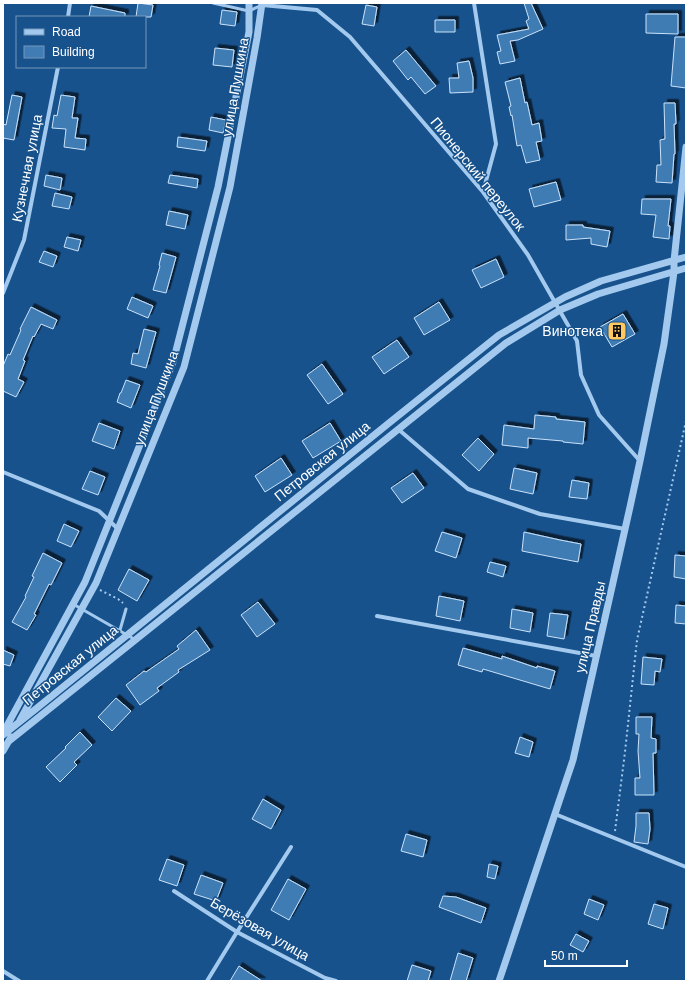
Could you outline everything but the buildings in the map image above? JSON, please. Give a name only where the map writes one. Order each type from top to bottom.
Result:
[{"type":"street","points":[[68,16],[70,3]]},
{"type":"street","points":[[474,3],[496,144],[483,192]]},
{"type":"street","name":"улица Пушкина","points":[[3,751],[96,583],[184,367],[230,187],[262,4]]},
{"type":"street","name":"Пионерский переулок","points":[[262,4],[317,10],[350,37],[483,192],[528,255],[577,341],[580,375],[599,415],[640,461]]},
{"type":"street","name":"улица Пушкина","points":[[3,734],[85,582],[173,362],[218,187],[249,32],[249,7]]},
{"type":"street","name":"Кузнечная улица","points":[[3,293],[24,240],[58,68]]},
{"type":"street","name":"улица Правды","points":[[500,981],[573,760],[625,529],[664,344],[674,272],[686,147]]},
{"type":"street","name":"Петровская улица","points":[[3,734],[19,723],[499,335],[565,297],[601,281],[686,257]]},
{"type":"street","points":[[9,741],[506,343],[560,310],[598,294],[686,268]]},
{"type":"street","points":[[398,430],[468,489],[540,514],[625,529]]},
{"type":"street","points":[[3,472],[99,511],[118,529]]},
{"type":"street","points":[[376,616],[596,656]]},
{"type":"street","points":[[555,814],[686,867]]},
{"type":"street","points":[[207,981],[291,847]]},
{"type":"street","name":"Берёзовая улица","points":[[174,891],[237,932],[325,978],[336,981]]},
{"type":"street","points":[[3,971],[18,981]]},
{"type":"lane","points":[[213,3],[249,7],[262,4]]},
{"type":"lane","points":[[73,604],[135,640]]},
{"type":"lane","points":[[120,630],[126,609]]},
{"type":"path","points":[[614,838],[637,640],[686,421]]},
{"type":"place","name":"Винотека","points":[[617,331]]}]
